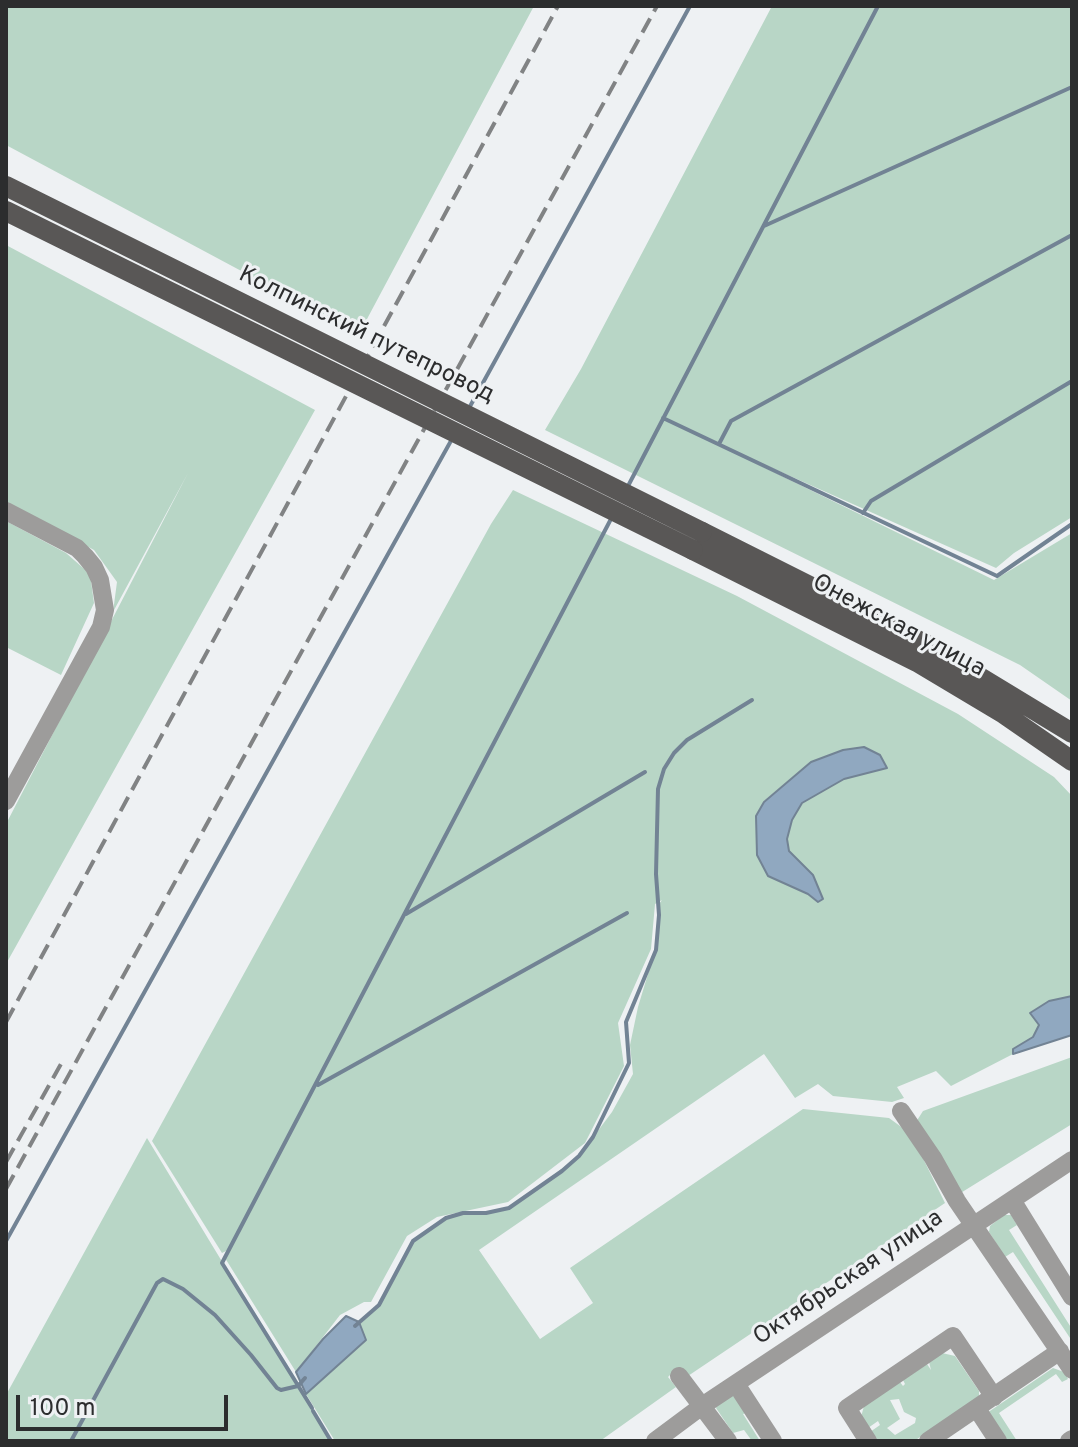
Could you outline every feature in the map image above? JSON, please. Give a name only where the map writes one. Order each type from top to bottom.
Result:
[{"type":"main road","name":"Колпинский путепровод","points":[[6,186],[702,532]]},
{"type":"main road","name":"Колпинский путепровод","points":[[6,211],[693,550]]},
{"type":"main road","name":"Онежская улица","points":[[702,532],[927,645],[1072,733]]},
{"type":"main road","name":"Онежская улица","points":[[693,550],[917,662],[1004,714],[1072,761]]},
{"type":"street","points":[[6,511],[77,548],[85,556],[100,580],[105,610],[101,627],[6,801]]},
{"type":"street","points":[[901,1111],[972,1225],[1072,1370]]},
{"type":"street","name":"Октябрьская улица","points":[[655,1441],[702,1406],[1072,1160]]},
{"type":"street","points":[[1012,1200],[1072,1297]]},
{"type":"street","points":[[868,1441],[847,1408],[953,1336],[994,1397]]},
{"type":"street","points":[[928,1441],[1060,1351]]},
{"type":"street","points":[[679,1376],[728,1441]]},
{"type":"street","points":[[736,1384],[773,1441]]},
{"type":"street","points":[[977,1409],[998,1441]]},
{"type":"green space","points":[[6,6],[534,6],[359,334],[6,145]]},
{"type":"green space","points":[[772,6],[1072,6],[1072,517],[1014,553],[996,568],[696,434],[994,580],[1072,533],[1072,701],[1020,665],[545,430],[581,369]]},
{"type":"green space","points":[[6,245],[315,410],[6,964],[6,824],[188,473],[113,612],[117,582],[94,550],[6,502]]},
{"type":"green space","points":[[513,490],[737,596],[958,714],[1054,777],[1072,796],[1072,996],[1049,1001],[1031,1012],[1039,1025],[1034,1037],[1013,1049],[1013,1054],[951,1086],[936,1071],[897,1087],[904,1098],[892,1102],[833,1096],[818,1084],[795,1098],[764,1054],[479,1250],[540,1339],[593,1303],[570,1268],[803,1109],[889,1118],[911,1134],[945,1203],[685,1378],[676,1369],[668,1377],[676,1387],[600,1441],[335,1441],[306,1394],[365,1341],[360,1324],[379,1305],[413,1241],[446,1218],[509,1208],[579,1156],[612,1112],[633,1074],[630,1045],[657,944],[659,904],[662,900],[655,904],[651,949],[618,1023],[624,1066],[585,1143],[508,1202],[437,1217],[407,1236],[371,1302],[364,1302],[340,1315],[296,1372],[225,1258],[228,1250],[222,1253],[152,1141],[491,524]],"holes":[[[864,747],[859,773],[802,803],[792,820],[787,839],[789,851],[813,875],[823,898],[818,901],[768,876],[757,855],[756,816],[764,801],[811,762],[843,750]]]},
{"type":"green space","points":[[6,521],[66,553],[90,574],[94,603],[61,675],[6,647]]},
{"type":"green space","points":[[1072,1057],[1072,1124],[959,1194],[916,1122],[923,1111]]},
{"type":"green space","points":[[147,1138],[331,1441],[6,1441],[6,1395]]},
{"type":"green space","points":[[1004,1215],[1011,1215],[1017,1225],[1009,1230],[1072,1329],[1072,1341],[1013,1252],[1005,1257],[989,1232],[990,1226]]},
{"type":"green space","points":[[942,1353],[955,1356],[979,1391],[979,1399],[914,1441],[876,1441],[870,1432],[880,1425],[878,1421],[868,1428],[861,1417],[864,1406],[900,1382],[903,1386],[903,1380],[927,1364],[931,1370],[929,1362]],"holes":[[[899,1399],[904,1412],[916,1418],[915,1423],[895,1435],[887,1428],[900,1419],[890,1400]]]},
{"type":"green space","points":[[1053,1368],[1064,1372],[1068,1379],[1062,1382],[1056,1374],[999,1413],[1017,1441],[1007,1441],[987,1413]]},
{"type":"green space","points":[[732,1394],[760,1441],[752,1441],[744,1430],[733,1433],[716,1408],[718,1402]]},
{"type":"water","points":[[864,747],[880,755],[887,768],[844,779],[802,803],[792,820],[787,839],[789,851],[813,875],[823,899],[818,902],[808,894],[768,876],[757,855],[756,816],[764,802],[811,762],[843,750]]},
{"type":"water","points":[[1072,996],[1072,1035],[1013,1054],[1013,1049],[1033,1037],[1039,1025],[1030,1013],[1049,1001]]},
{"type":"water","points":[[346,1316],[359,1322],[366,1340],[306,1394],[296,1372]]},
{"type":"waterway","points":[[468,410],[690,6]]},
{"type":"waterway","points":[[627,488],[878,6]]},
{"type":"waterway","points":[[764,226],[1072,87]]},
{"type":"waterway","points":[[719,444],[731,421],[1072,235]]},
{"type":"waterway","points":[[863,513],[871,501],[1072,381]]},
{"type":"waterway","points":[[663,418],[997,576],[1072,524]]},
{"type":"waterway","points":[[6,1241],[452,439]]},
{"type":"waterway","points":[[312,1408],[222,1263],[612,517]]},
{"type":"waterway","points":[[355,1326],[379,1305],[413,1241],[446,1218],[509,1208],[562,1171],[579,1156],[593,1137],[629,1063],[626,1022],[656,950],[659,915],[656,874],[658,789],[664,769],[687,740],[752,700]]},
{"type":"waterway","points":[[406,914],[645,772]]},
{"type":"waterway","points":[[318,1085],[627,913]]},
{"type":"waterway","points":[[71,1441],[157,1283],[163,1279],[183,1289],[215,1315],[277,1388],[298,1386],[305,1378]]},
{"type":"waterway","points":[[313,1411],[331,1441]]},
{"type":"railway","points":[[6,1022],[558,6]]},
{"type":"railway","points":[[6,1189],[657,6]]},
{"type":"railway","points":[[6,1162],[61,1064]]}]
